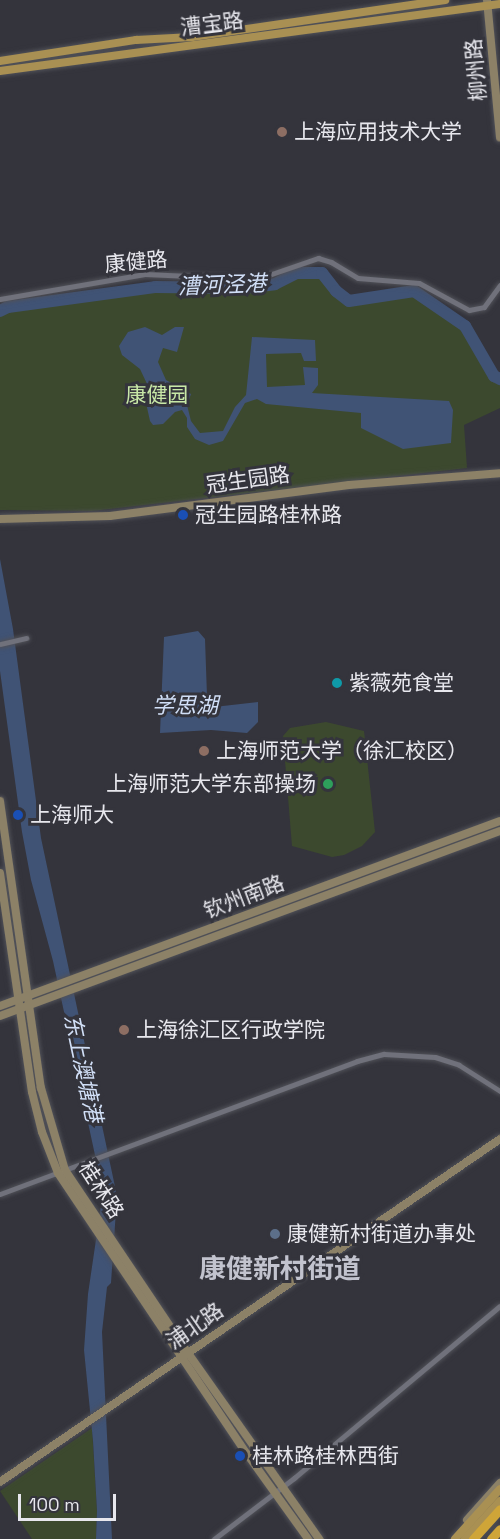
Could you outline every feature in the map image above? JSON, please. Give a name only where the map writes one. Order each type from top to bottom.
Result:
[{"type":"highway","points":[[476,1535],[500,1507]]},
{"type":"highway","points":[[491,1539],[500,1529]]},
{"type":"main road","name":"漕宝路","points":[[0,61],[136,40],[192,37],[446,0]]},
{"type":"main road","name":"漕宝路","points":[[0,71],[487,3],[500,4]]},
{"type":"main road","points":[[454,1539],[500,1489]]},
{"type":"main road","points":[[465,1539],[500,1501]]},
{"type":"street","name":"柳州路","points":[[487,3],[500,137]]},
{"type":"street","name":"康健路","points":[[0,299],[145,274],[257,279],[318,258],[331,262],[358,278],[419,282],[469,310],[484,307],[500,285]]},
{"type":"street","name":"冠生园路","points":[[1,519],[110,516],[340,486],[500,473]]},
{"type":"street","points":[[0,644],[23,639]]},
{"type":"street","name":"桂林路","points":[[0,801],[41,1088],[62,1172],[96,1215],[185,1355]]},
{"type":"street","name":"钦州南路","points":[[0,1006],[27,998],[500,821]]},
{"type":"street","name":"钦州南路","points":[[0,1016],[500,831]]},
{"type":"street","name":"桂林路","points":[[0,873],[32,1092],[42,1132],[62,1172],[122,1269],[185,1355],[278,1490],[308,1539]]},
{"type":"street","points":[[0,1194],[357,1060],[384,1054],[435,1057],[459,1065],[500,1091]]},
{"type":"street","name":"浦北路","points":[[0,1482],[500,1139]]},
{"type":"street","points":[[214,1539],[278,1490],[500,1306]]},
{"type":"street","points":[[454,1539],[500,1483]]},
{"type":"street","name":"桂林路","points":[[278,1490],[319,1539]]},
{"type":"green space","name":"康健园","points":[[297,273],[322,273],[336,291],[350,301],[414,291],[465,326],[494,376],[500,379],[500,408],[464,425],[467,468],[92,511],[0,510],[0,313],[8,307],[155,287],[244,288],[275,284]]},
{"type":"green space","name":"上海师范大学东部操场","points":[[326,722],[364,731],[375,832],[362,846],[344,855],[332,857],[292,846],[283,736],[290,728]]},
{"type":"green space","points":[[92,1428],[97,1511],[96,1539],[32,1539],[0,1491]]},
{"type":"water","points":[[145,327],[162,335],[175,327],[184,327],[177,352],[163,348],[158,362],[166,380],[191,394],[187,405],[191,421],[200,433],[223,431],[235,407],[246,395],[252,337],[315,340],[316,361],[304,361],[301,353],[266,354],[267,387],[305,385],[303,367],[318,368],[318,385],[312,393],[449,401],[453,410],[451,443],[403,449],[361,428],[361,413],[266,404],[257,399],[245,403],[223,441],[209,445],[195,439],[187,427],[187,418],[182,410],[175,412],[163,424],[153,425],[146,403],[148,386],[140,369],[122,355],[119,346],[128,332]]},
{"type":"water","name":"东上澳塘港","points":[[0,559],[13,629],[41,838],[117,1196],[111,1283],[107,1287],[102,1332],[112,1539],[96,1539],[97,1511],[93,1441],[84,1350],[88,1294],[103,1192],[53,961],[31,880],[22,832],[0,671]]},
{"type":"water","name":"学思湖","points":[[198,631],[205,639],[207,696],[214,707],[258,702],[258,722],[247,733],[211,730],[160,733],[164,637]]},
{"type":"waterway","name":"漕河泾港","points":[[0,311],[8,307],[155,287],[244,288],[275,284],[297,273],[322,273],[336,291],[349,301],[414,291],[465,326],[494,376],[500,379]]},
{"type":"place","name":"上海应用技术大学","points":[[282,132]]},
{"type":"place","name":"冠生园路桂林路","points":[[183,515]]},
{"type":"place","name":"紫薇苑食堂","points":[[337,683]]},
{"type":"place","name":"上海师范大学（徐汇校区）","points":[[204,751]]},
{"type":"place","name":"上海师范大学东部操场","points":[[328,784]]},
{"type":"place","name":"上海师大","points":[[18,815]]},
{"type":"place","name":"上海徐汇区行政学院","points":[[124,1030]]},
{"type":"place","name":"康健新村街道办事处","points":[[275,1234]]},
{"type":"place","name":"桂林路桂林西街","points":[[240,1456]]},
{"type":"district","name":"康健新村街道","points":[[280,1269]]}]
